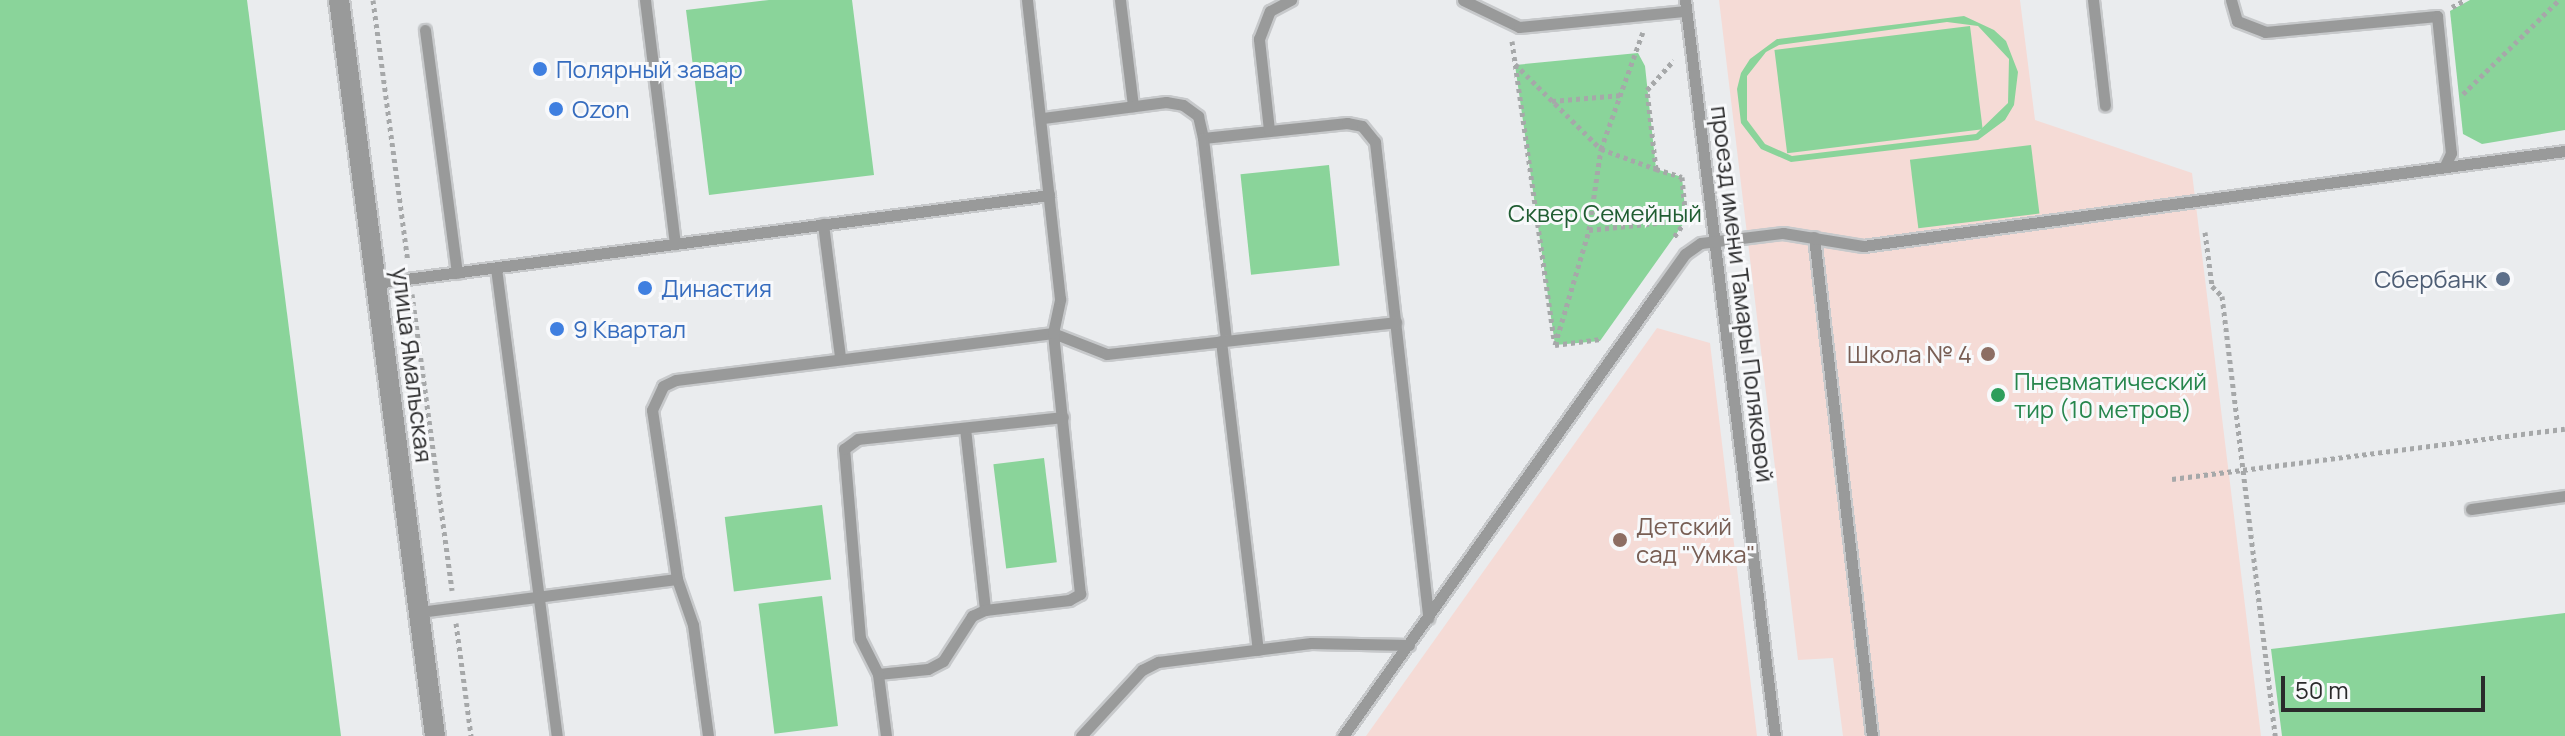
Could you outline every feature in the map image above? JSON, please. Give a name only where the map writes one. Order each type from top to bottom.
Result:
[{"type":"street","name":"улица Ямальская","points":[[339,0],[435,736]]},
{"type":"lane","points":[[645,0],[675,244]]},
{"type":"lane","points":[[878,674],[928,669],[943,661],[972,616],[985,610],[1069,600],[1080,594],[1053,333],[1060,299],[1043,118],[1027,0]]},
{"type":"lane","points":[[1120,0],[1133,106]]},
{"type":"lane","points":[[1269,130],[1259,39],[1270,11],[1291,0]]},
{"type":"lane","points":[[1463,0],[1510,25],[1685,6]]},
{"type":"lane","points":[[2093,0],[2105,105]]},
{"type":"lane","points":[[2231,0],[2237,21],[2265,32],[2437,16],[2451,153],[2445,166]]},
{"type":"lane","name":"проезд имени Тамары Поляковой","points":[[1685,6],[1775,736]]},
{"type":"lane","points":[[425,30],[457,273]]},
{"type":"lane","points":[[1043,118],[1133,106],[1183,105],[1198,116],[1203,138],[1258,650]]},
{"type":"lane","points":[[1203,138],[1347,123],[1362,126],[1375,142],[1428,618]]},
{"type":"lane","points":[[1346,735],[1685,254],[1716,240],[1783,233],[1863,246],[2565,151]]},
{"type":"lane","points":[[376,283],[1049,195]]},
{"type":"lane","points":[[823,224],[840,357]]},
{"type":"lane","points":[[1814,237],[1872,736]]},
{"type":"lane","points":[[496,268],[557,736]]},
{"type":"lane","points":[[708,736],[693,625],[677,579],[654,397],[676,380],[840,357],[1053,333],[1107,354],[1396,322]]},
{"type":"lane","points":[[886,736],[878,674],[860,638],[844,449],[858,439],[1063,417]]},
{"type":"lane","points":[[965,428],[985,610]]},
{"type":"lane","points":[[2471,509],[2565,496]]},
{"type":"lane","points":[[419,612],[677,579]]},
{"type":"lane","points":[[1081,736],[1142,670],[1158,662],[1335,643],[1409,645]]},
{"type":"path","points":[[373,0],[471,736]]},
{"type":"path","points":[[2445,111],[2559,0]]},
{"type":"path","points":[[1510,25],[1555,345]]},
{"type":"path","points":[[1555,345],[1589,230],[1601,149],[1645,25]]},
{"type":"path","points":[[1656,169],[1647,90],[1684,49]]},
{"type":"path","points":[[1515,64],[1601,149],[1682,177],[1686,220],[1669,244]]},
{"type":"path","points":[[1551,101],[1622,95]]},
{"type":"path","points":[[1589,230],[1686,220]]},
{"type":"path","points":[[2205,232],[2212,286],[2222,296],[2275,736]]},
{"type":"path","points":[[1555,345],[1600,341],[1609,329]]},
{"type":"path","points":[[2172,479],[2565,429]]},
{"type":"shaded area","name":"Школа № 4","points":[[1719,0],[2020,0],[2035,120],[2192,173],[2261,736],[1843,736],[1833,658],[1798,660]]},
{"type":"shaded area","name":"Детский сад \"Умка\"","points":[[1657,328],[1710,343],[1757,736],[1366,736]]},
{"type":"green space","points":[[0,0],[247,0],[341,736],[0,736]]},
{"type":"green space","points":[[769,0],[852,0],[874,175],[709,195],[686,10]]},
{"type":"green space","points":[[2470,0],[2565,0],[2565,130],[2482,144],[2463,134],[2450,11]]},
{"type":"green space","points":[[1964,16],[1994,30],[2006,41],[2018,72],[2014,105],[2005,120],[1978,140],[1791,162],[1761,149],[1741,123],[1737,89],[1741,73],[1750,59],[1777,39]],"holes":[[[1947,22],[1978,26],[2009,59],[2008,103],[1976,134],[1792,156],[1765,144],[1747,120],[1747,76],[1766,52],[1779,45]]]},
{"type":"green space","points":[[1970,26],[1983,129],[1787,153],[1774,50]]},
{"type":"green space","name":"Сквер Семейный","points":[[1638,53],[1645,66],[1656,169],[1682,177],[1686,220],[1600,341],[1555,345],[1515,65]]},
{"type":"green space","points":[[2031,145],[2039,213],[1918,228],[1910,160]]},
{"type":"green space","points":[[1329,165],[1340,265],[1251,275],[1240,174]]},
{"type":"green space","points":[[1044,458],[1057,562],[1006,568],[993,464]]},
{"type":"green space","points":[[822,505],[831,579],[734,591],[725,517]]},
{"type":"green space","points":[[822,596],[838,726],[774,734],[758,604]]},
{"type":"green space","points":[[2565,613],[2565,736],[2282,736],[2271,649]]},
{"type":"place","name":"Полярный завар","points":[[540,69]]},
{"type":"place","name":"Ozon","points":[[556,109]]},
{"type":"place","name":"Сбербанк","points":[[2503,279]]},
{"type":"place","name":"Династия","points":[[645,288]]},
{"type":"place","name":"9 Квартал","points":[[557,329]]},
{"type":"place","name":"Школа № 4","points":[[1988,354]]},
{"type":"place","name":"Пневматический тир (10 метров)","points":[[1998,395]]},
{"type":"place","name":"Детский сад \"Умка\"","points":[[1620,540]]}]
